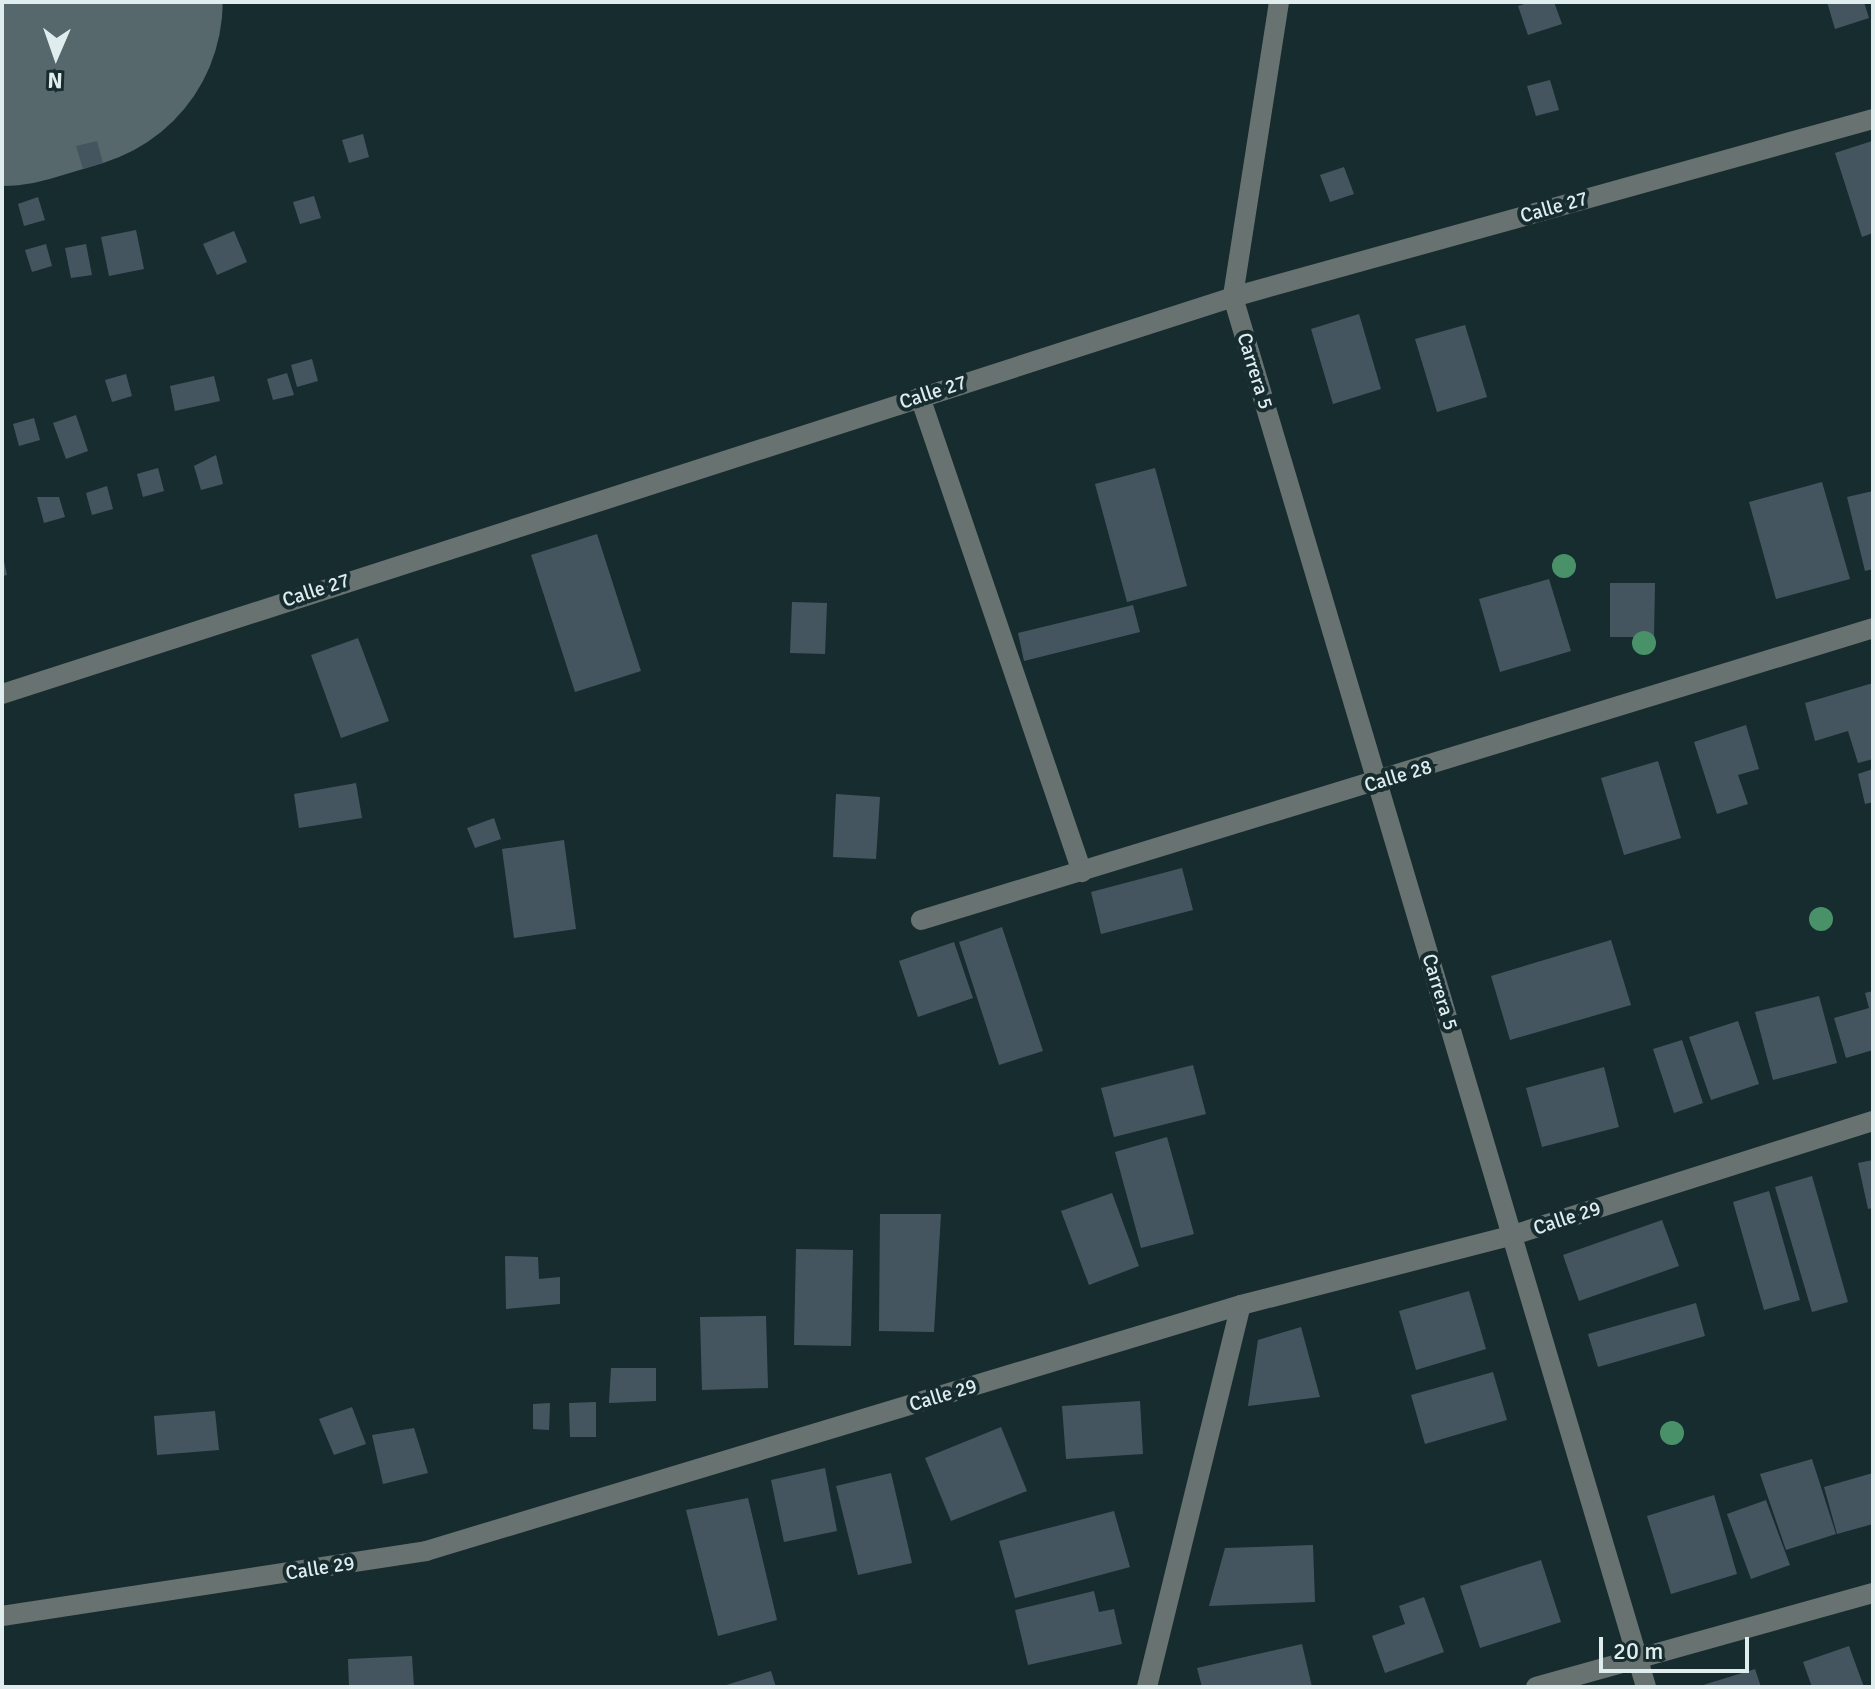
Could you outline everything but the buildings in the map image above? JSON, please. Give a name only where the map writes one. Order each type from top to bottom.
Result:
[{"type":"street","points":[[1233,297],[1279,2]]},
{"type":"street","name":"Calle 27","points":[[2,694],[1233,297],[1873,119]]},
{"type":"street","name":"Carrera 5","points":[[1233,297],[1646,1687]]},
{"type":"street","points":[[920,397],[1082,872]]},
{"type":"street","name":"Calle 28","points":[[921,920],[1873,628]]},
{"type":"street","name":"Calle 29","points":[[2,1616],[426,1551],[1241,1305],[1513,1235],[1873,1121]]},
{"type":"street","points":[[1147,1687],[1241,1305]]},
{"type":"street","points":[[1536,1687],[1873,1593]]},
{"type":"runway","points":[[2,18],[55,2]]}]
